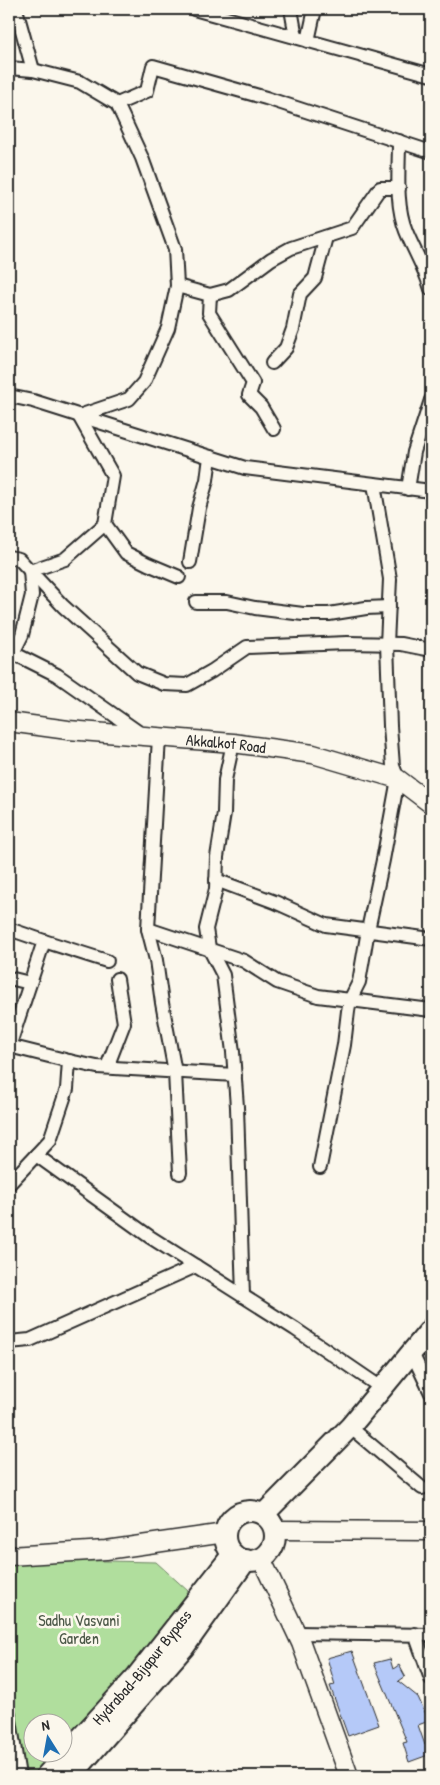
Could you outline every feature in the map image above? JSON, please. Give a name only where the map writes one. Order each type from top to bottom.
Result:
[{"type":"main road","points":[[270,1522],[383,1389],[425,1343]]},
{"type":"main road","points":[[248,1510],[256,1511],[270,1522],[276,1539],[268,1554],[247,1557],[225,1541],[225,1533],[227,1525],[232,1518],[248,1510]]},
{"type":"main road","points":[[71,1776],[184,1647],[247,1557]]},
{"type":"main road","name":"Hydrabad-Bijapur Bypass","points":[[46,1776],[247,1557]]},
{"type":"street","points":[[16,9],[33,70]]},
{"type":"street","points":[[194,9],[431,75]]},
{"type":"street","points":[[291,9],[296,37]]},
{"type":"street","points":[[308,41],[315,9]]},
{"type":"street","points":[[117,104],[147,91],[153,66],[266,98],[431,152]]},
{"type":"street","points":[[9,68],[33,70],[80,82],[117,104],[142,158],[174,248],[178,286],[168,328],[144,382],[129,399],[79,416]]},
{"type":"street","points":[[399,141],[400,198],[406,230],[426,272],[431,289]]},
{"type":"street","points":[[178,286],[210,295],[229,290],[271,259],[291,248],[352,228],[380,188],[400,188]]},
{"type":"street","points":[[272,363],[286,348],[293,329],[300,294],[315,278],[326,237]]},
{"type":"street","points":[[210,295],[209,313],[253,383],[249,395],[261,407],[274,429]]},
{"type":"street","points":[[9,396],[245,468],[431,491]]},
{"type":"street","points":[[408,489],[414,452],[431,400]]},
{"type":"street","points":[[30,571],[65,558],[104,524],[113,476],[79,416]]},
{"type":"street","points":[[190,562],[210,457]]},
{"type":"street","points":[[320,1167],[344,1045],[350,1000],[359,982],[398,779],[392,758],[387,644],[390,579],[374,484]]},
{"type":"street","points":[[104,524],[126,553],[179,577]]},
{"type":"street","points":[[9,557],[19,558],[63,606],[137,673],[164,684],[187,685],[212,671],[247,646],[338,643],[401,644],[431,650]]},
{"type":"street","points":[[30,571],[32,596],[22,635],[11,652],[57,675],[152,736],[148,929],[156,960],[175,1072],[180,1173]]},
{"type":"street","points":[[196,602],[227,602],[255,608],[303,614],[329,614],[366,608],[389,607]]},
{"type":"street","name":"Akkalkot Road","points":[[9,722],[68,730],[233,743],[313,754],[398,779],[431,804]]},
{"type":"street","points":[[233,743],[225,780],[224,812],[217,857],[216,889],[206,929],[209,948],[223,975],[235,1075],[243,1296]]},
{"type":"street","points":[[216,880],[275,902],[326,925],[431,939]]},
{"type":"street","points":[[9,929],[108,961]]},
{"type":"street","points":[[148,929],[244,961],[278,982],[318,996],[390,1007],[431,1010]]},
{"type":"street","points":[[44,941],[9,1046],[98,1067],[235,1075]]},
{"type":"street","points":[[9,978],[30,983]]},
{"type":"street","points":[[107,1067],[124,1023],[117,979]]},
{"type":"street","points":[[9,1184],[50,1140],[66,1089],[69,1061]]},
{"type":"street","points":[[36,1155],[150,1237],[383,1389]]},
{"type":"street","points":[[9,1342],[30,1340],[196,1266]]},
{"type":"street","points":[[425,1343],[431,1393]]},
{"type":"street","points":[[350,1428],[422,1488]]},
{"type":"street","points":[[270,1522],[431,1532]]},
{"type":"street","points":[[9,1556],[106,1550],[225,1533]]},
{"type":"street","points":[[247,1557],[297,1632],[349,1776]]},
{"type":"street","points":[[297,1632],[431,1634]]},
{"type":"street","points":[[416,1634],[431,1679]]},
{"type":"street","points":[[9,1714],[19,1776]]},
{"type":"green space","name":"Sadhu Vasvani Garden","points":[[9,1559],[156,1562],[188,1591],[164,1635],[72,1744],[72,1712],[22,1712],[22,1762],[57,1762],[45,1776],[25,1776],[9,1723]]},
{"type":"building","points":[[352,1651],[379,1725],[348,1736],[330,1686],[335,1685],[327,1658]]},
{"type":"building","points":[[390,1659],[393,1669],[399,1665],[405,1676],[398,1681],[418,1697],[429,1721],[418,1725],[425,1745],[431,1743],[431,1754],[409,1762],[403,1743],[407,1742],[374,1663]]}]
